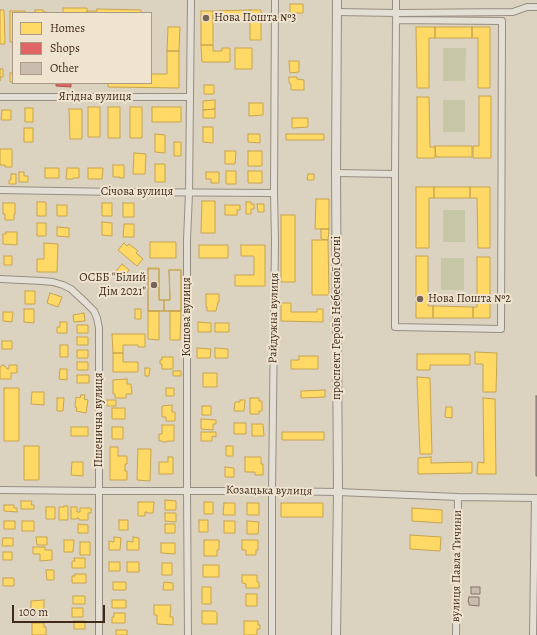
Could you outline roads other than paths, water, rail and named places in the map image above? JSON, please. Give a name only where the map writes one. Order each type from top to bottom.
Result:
[{"type":"street","name":"Кошова вулиця","points":[[188,635],[187,240],[189,193],[191,0]]},
{"type":"street","name":"Райдужна вулиця","points":[[272,635],[275,257],[275,0]]},
{"type":"street","name":"проспект Героїв Небесної Сотні","points":[[336,635],[338,492],[336,173],[337,0]]},
{"type":"street","points":[[396,0],[395,327],[501,329],[502,21],[396,20]]},
{"type":"street","points":[[337,12],[513,12],[527,7],[537,7]]},
{"type":"street","name":"Ягідна вулиця","points":[[0,97],[190,97]]},
{"type":"street","points":[[336,173],[395,174]]},
{"type":"street","name":"Січова вулиця","points":[[0,190],[274,193]]},
{"type":"street","name":"Пшенична вулиця","points":[[0,279],[53,282],[63,285],[85,302],[94,311],[97,318],[99,328],[98,635]]},
{"type":"street","points":[[397,488],[397,495]]},
{"type":"street","name":"Козацька вулиця","points":[[0,490],[272,491],[536,498]]},
{"type":"street","name":"вулиця Павла Тичини","points":[[456,635],[458,497]]},
{"type":"street","points":[[533,635],[536,498]]},
{"type":"place","name":"Нова Пошта №3","points":[[206,18]]},
{"type":"place","name":"ОСББ \"Білий Дім 2021\"","points":[[154,285]]},
{"type":"place","name":"Нова Пошта №2","points":[[420,299]]}]
